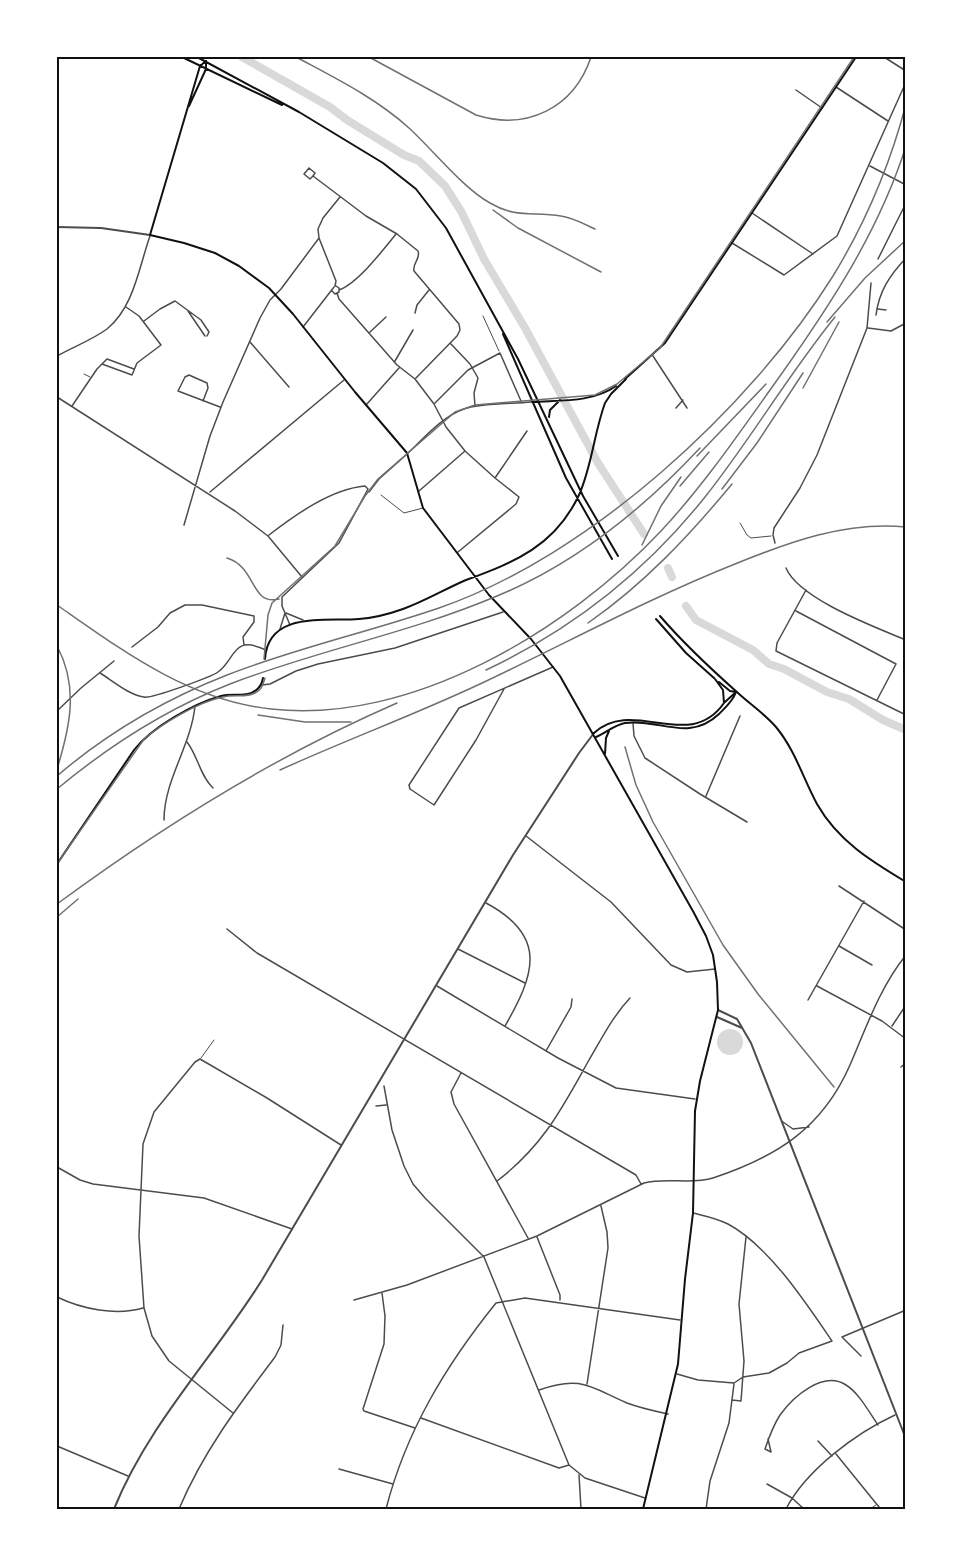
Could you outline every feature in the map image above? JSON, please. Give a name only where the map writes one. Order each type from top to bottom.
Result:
[{"type":"main road","points":[[182,57],[299,112]]},
{"type":"main road","points":[[197,57],[299,112],[383,163],[417,189],[446,228],[500,326],[549,420],[583,496],[618,556]]},
{"type":"main road","points":[[265,658],[266,650],[279,631],[291,625],[304,620],[359,620],[403,609],[507,565],[534,550],[556,530],[583,485],[605,403],[626,379],[665,343],[855,57]]},
{"type":"main road","points":[[206,61],[200,66],[150,235],[190,245],[222,257],[247,271],[276,294],[407,454],[423,508],[480,584],[528,635],[553,666],[595,735],[710,946],[715,969],[718,1010],[697,1099],[693,1213],[681,1320],[680,1354],[668,1414],[643,1509]]},
{"type":"main road","points":[[189,107],[206,69],[206,61]]},
{"type":"main road","points":[[500,326],[575,495],[612,559]]},
{"type":"main road","points":[[532,402],[599,395],[626,379]]},
{"type":"main road","points":[[599,395],[604,398],[605,403]]},
{"type":"main road","points":[[549,420],[551,408],[560,400]]},
{"type":"main road","points":[[660,615],[690,648],[763,714],[784,739],[818,805],[839,834],[866,857],[906,882]]},
{"type":"main road","points":[[656,619],[686,653],[730,691],[736,692]]},
{"type":"main road","points":[[57,864],[139,744],[156,729],[195,706],[226,694],[251,693],[261,686],[264,678]]},
{"type":"main road","points":[[715,679],[723,690],[724,703]]},
{"type":"main road","points":[[595,735],[609,724],[633,721],[689,726],[709,718],[736,692]]},
{"type":"main road","points":[[595,735],[633,721],[675,729],[698,726],[715,718],[732,700],[736,692]]},
{"type":"main road","points":[[604,754],[606,738],[611,728]]},
{"type":"street","points":[[884,57],[906,71]]},
{"type":"street","points":[[731,243],[778,272],[787,274],[837,236],[906,82]]},
{"type":"street","points":[[836,87],[888,121]]},
{"type":"street","points":[[796,90],[822,108]]},
{"type":"street","points":[[870,165],[906,185]]},
{"type":"street","points":[[313,176],[366,216],[397,234],[419,252],[413,270],[459,324],[459,332],[451,343],[415,379]]},
{"type":"street","points":[[303,327],[335,286],[336,281],[318,230],[323,218],[341,196]]},
{"type":"street","points":[[878,259],[906,203]]},
{"type":"street","points":[[751,213],[813,254]]},
{"type":"street","points":[[57,227],[101,228],[150,235],[134,287],[125,307],[113,323],[101,333],[57,356]]},
{"type":"street","points":[[337,293],[362,272],[397,234]]},
{"type":"street","points":[[184,525],[195,484],[221,408],[264,309],[319,238]]},
{"type":"street","points":[[876,315],[880,297],[888,279],[906,258]]},
{"type":"street","points":[[775,543],[773,535],[778,520],[800,488],[817,455],[867,328],[871,283]]},
{"type":"street","points":[[335,286],[339,290]]},
{"type":"street","points":[[415,313],[417,305],[429,289]]},
{"type":"street","points":[[332,290],[337,293],[339,299],[399,368],[415,379],[465,451],[516,494],[519,500],[458,553]]},
{"type":"street","points":[[143,322],[174,301],[186,308],[201,320],[209,332],[207,336],[204,336],[186,308]]},
{"type":"street","points":[[102,364],[132,375],[137,363],[161,345],[134,312],[125,307]]},
{"type":"street","points":[[877,309],[886,310]]},
{"type":"street","points":[[369,333],[386,317]]},
{"type":"street","points":[[867,328],[891,331],[906,323]]},
{"type":"street","points":[[395,362],[413,330]]},
{"type":"street","points":[[250,342],[289,387]]},
{"type":"street","points":[[451,343],[479,379],[474,393],[476,406]]},
{"type":"street","points":[[434,404],[472,368],[500,353],[521,403]]},
{"type":"street","points":[[652,356],[687,408]]},
{"type":"street","points":[[72,407],[107,359],[134,369]]},
{"type":"street","points":[[365,405],[399,368]]},
{"type":"street","points":[[203,401],[208,388],[207,383],[189,375],[185,376],[178,391],[203,401],[221,408]]},
{"type":"street","points":[[208,494],[344,379]]},
{"type":"street","points":[[57,397],[195,484],[268,536],[302,577]]},
{"type":"street","points":[[676,408],[683,400]]},
{"type":"street","points":[[291,625],[281,603],[282,597],[336,546],[379,479],[456,412],[476,406],[532,402]]},
{"type":"street","points":[[495,478],[527,431]]},
{"type":"street","points":[[418,492],[465,451]]},
{"type":"street","points":[[268,536],[310,508],[335,495],[363,486],[369,492]]},
{"type":"street","points":[[786,568],[792,578],[806,590],[846,615],[906,640]]},
{"type":"street","points":[[806,590],[775,650],[777,653],[906,716]]},
{"type":"street","points":[[132,647],[158,627],[175,608],[194,604],[255,616],[254,622],[243,637],[244,646]]},
{"type":"street","points":[[261,686],[318,664],[395,648],[503,610]]},
{"type":"street","points":[[795,610],[896,664],[877,700]]},
{"type":"street","points":[[285,612],[304,620]]},
{"type":"street","points":[[279,631],[285,612]]},
{"type":"street","points":[[100,673],[136,694],[150,698],[218,672],[235,650],[244,646],[266,650]]},
{"type":"street","points":[[57,711],[58,707],[114,662]]},
{"type":"street","points":[[504,689],[476,740],[434,805],[411,790],[409,785],[459,709],[553,666]]},
{"type":"street","points":[[57,671],[57,684]]},
{"type":"street","points":[[164,820],[167,794],[187,742],[195,706]]},
{"type":"street","points":[[706,797],[740,716]]},
{"type":"street","points":[[633,721],[634,736],[645,758],[747,822]]},
{"type":"street","points":[[114,1509],[128,1476],[159,1423],[247,1305],[525,836],[588,740],[595,735]]},
{"type":"street","points":[[187,742],[199,761],[207,782],[213,788]]},
{"type":"street","points":[[525,836],[611,902],[671,965],[682,971],[693,973],[715,969]]},
{"type":"street","points":[[839,886],[906,930]]},
{"type":"street","points":[[485,902],[510,918],[526,939],[530,957],[526,984],[505,1026]]},
{"type":"street","points":[[808,1000],[864,902]]},
{"type":"street","points":[[227,930],[257,953],[636,1175],[641,1184]]},
{"type":"street","points":[[839,946],[872,964]]},
{"type":"street","points":[[458,949],[526,984]]},
{"type":"street","points":[[354,1300],[484,1257],[537,1236],[641,1184],[660,1180],[710,1179],[750,1164],[790,1142],[809,1127],[838,1090],[871,1016],[906,955]]},
{"type":"street","points":[[436,986],[546,1051],[616,1088],[697,1099]]},
{"type":"street","points":[[816,986],[892,1027],[906,1039]]},
{"type":"street","points":[[497,1181],[526,1157],[552,1125],[614,1018],[630,998]]},
{"type":"street","points":[[546,1051],[571,1007],[572,999]]},
{"type":"street","points":[[892,1027],[904,1008]]},
{"type":"street","points":[[718,1010],[734,1017],[752,1045],[906,1439]]},
{"type":"street","points":[[717,1017],[743,1028]]},
{"type":"street","points":[[233,1413],[169,1361],[160,1350],[148,1326],[144,1308],[139,1236],[143,1144],[149,1123],[161,1103],[200,1059],[341,1145]]},
{"type":"street","points":[[901,1067],[906,1063]]},
{"type":"street","points":[[461,1072],[451,1092],[454,1104],[528,1239]]},
{"type":"street","points":[[384,1086],[397,1147],[413,1184],[435,1210],[484,1257],[569,1465],[579,1474],[646,1498]]},
{"type":"street","points":[[376,1106],[387,1105]]},
{"type":"street","points":[[781,1119],[793,1129],[809,1127]]},
{"type":"street","points":[[57,1167],[80,1180],[93,1184],[212,1200],[292,1229]]},
{"type":"street","points":[[587,1384],[608,1248],[601,1205]]},
{"type":"street","points":[[676,1374],[698,1380],[734,1383],[743,1377],[769,1373],[799,1353],[832,1341],[792,1284],[746,1236],[707,1215],[693,1213]]},
{"type":"street","points":[[537,1236],[560,1295],[560,1301]]},
{"type":"street","points":[[732,1400],[741,1401],[744,1361],[739,1304],[746,1236]]},
{"type":"street","points":[[382,1292],[385,1316],[384,1344],[363,1408],[364,1411],[415,1428]]},
{"type":"street","points":[[57,1297],[102,1310],[124,1311],[144,1308]]},
{"type":"street","points":[[386,1509],[393,1484],[420,1417],[456,1357],[496,1303],[525,1298],[560,1301],[681,1320]]},
{"type":"street","points":[[861,1356],[842,1336],[906,1310]]},
{"type":"street","points":[[179,1509],[206,1453],[275,1357],[281,1345],[283,1325]]},
{"type":"street","points":[[768,1439],[789,1404],[807,1390],[828,1381],[844,1383],[851,1389],[878,1425]]},
{"type":"street","points":[[538,1390],[562,1383],[587,1384],[626,1402],[668,1414]]},
{"type":"street","points":[[706,1509],[710,1480],[724,1442],[734,1383]]},
{"type":"street","points":[[786,1509],[806,1480],[832,1456],[895,1415]]},
{"type":"street","points":[[420,1417],[559,1468],[569,1465]]},
{"type":"street","points":[[818,1441],[832,1456]]},
{"type":"street","points":[[57,1446],[128,1476]]},
{"type":"street","points":[[836,1453],[879,1507]]},
{"type":"street","points":[[344,1470],[345,1464]]},
{"type":"street","points":[[339,1469],[393,1484]]},
{"type":"street","points":[[579,1474],[581,1509]]},
{"type":"street","points":[[767,1484],[792,1498],[804,1509]]},
{"type":"lane","points":[[483,316],[500,353]]},
{"type":"lane","points":[[643,357],[647,361]]},
{"type":"lane","points":[[84,374],[91,378]]},
{"type":"lane","points":[[381,495],[404,513],[423,508]]},
{"type":"lane","points":[[740,523],[749,537],[773,535]]},
{"type":"lane","points":[[200,1059],[213,1040]]},
{"type":"lane","points":[[870,1509],[877,1504]]},
{"type":"shaded area","points":[[730,1029],[739,1033],[743,1042],[739,1051],[730,1055],[721,1051],[717,1042],[721,1033]]},
{"type":"waterway","points":[[242,57],[330,107],[404,155],[419,161],[445,186],[461,211],[484,259],[525,328],[598,463],[644,534]]},
{"type":"waterway","points":[[668,568],[672,577]]},
{"type":"waterway","points":[[686,606],[696,620],[753,650],[769,664],[784,669],[827,692],[849,699],[883,720],[906,730]]},
{"type":"tram line","points":[[264,659],[268,615],[272,603],[335,546],[378,479],[455,412],[475,405],[595,395],[617,384],[660,348],[854,57]]},
{"type":"tram line","points":[[227,558],[244,569],[263,597],[270,600],[279,599]]},
{"type":"tram line","points":[[57,864],[144,739],[161,726],[203,703],[227,696],[257,692],[261,689],[265,678]]},
{"type":"railway","points":[[296,57],[383,107],[409,128],[459,178],[490,203],[517,213],[566,217],[595,229]]},
{"type":"railway","points":[[369,57],[476,115],[513,120],[530,117],[561,102],[573,90],[591,57]]},
{"type":"railway","points":[[57,776],[117,731],[204,684],[253,665],[439,608],[496,584],[552,553],[607,515],[661,473],[711,426],[757,377],[798,327],[833,276],[866,214],[885,171],[906,104]]},
{"type":"railway","points":[[57,605],[132,656],[184,684],[241,704],[271,709],[324,710],[378,702],[431,686],[484,663],[534,635],[581,603],[623,568],[661,531],[693,494],[780,376],[835,294],[882,208],[906,146]]},
{"type":"railway","points":[[493,210],[518,228],[601,272]]},
{"type":"railway","points":[[827,322],[865,278],[906,240]]},
{"type":"railway","points":[[486,670],[548,636],[577,617],[632,574],[658,550],[722,475],[801,361],[835,317]]},
{"type":"railway","points":[[803,388],[839,322]]},
{"type":"railway","points":[[722,489],[757,443],[803,373]]},
{"type":"railway","points":[[697,456],[766,384]]},
{"type":"railway","points":[[57,789],[139,729],[206,694],[263,672],[431,621],[526,583],[554,568],[606,533],[655,492],[700,448]]},
{"type":"railway","points":[[680,486],[709,452]]},
{"type":"railway","points":[[642,545],[661,506],[681,477]]},
{"type":"railway","points":[[588,623],[647,576],[732,484]]},
{"type":"railway","points":[[280,770],[455,695],[670,592],[755,556],[797,541],[840,530],[862,527],[906,527]]},
{"type":"railway","points":[[57,646],[64,661],[70,692],[69,722],[57,769]]},
{"type":"railway","points":[[57,904],[138,847],[221,794],[307,746],[397,703]]},
{"type":"railway","points":[[258,715],[305,722],[351,722]]},
{"type":"railway","points":[[625,747],[636,785],[653,822],[723,945],[758,994],[834,1087]]},
{"type":"railway","points":[[57,917],[78,899]]}]
